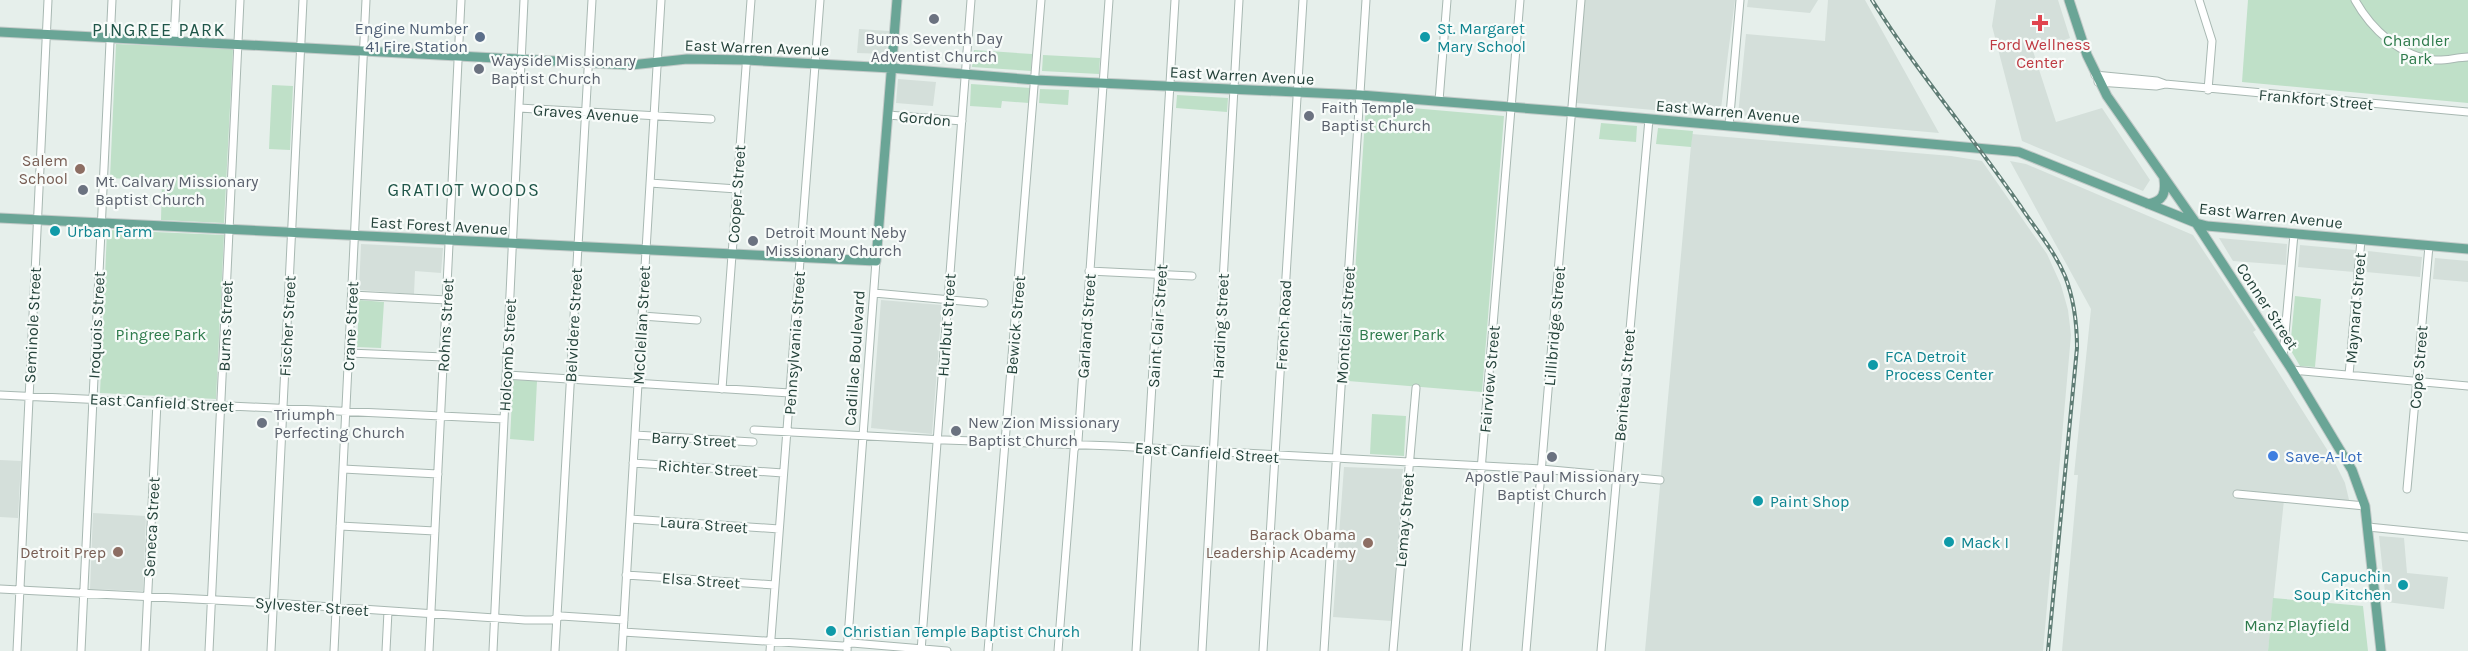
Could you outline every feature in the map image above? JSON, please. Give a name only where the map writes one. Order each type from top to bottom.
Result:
[{"type":"main road","name":"Cadillac Boulevard","points":[[876,261],[897,0]]},
{"type":"main road","name":"Conner Street","points":[[2069,0],[2097,78],[2283,356],[2352,470],[2365,506],[2381,651]]},
{"type":"main road","name":"East Warren Avenue","points":[[0,32],[459,54],[631,65],[687,59],[815,63],[1035,80],[1297,92],[1572,112],[2019,152],[2196,223],[2468,249]]},
{"type":"main road","points":[[2148,204],[2157,202],[2163,197],[2164,177]]},
{"type":"main road","name":"East Forest Avenue","points":[[0,218],[876,261]]},
{"type":"street","name":"Seminole Street","points":[[17,651],[48,0]]},
{"type":"street","name":"Iroquois Street","points":[[81,651],[112,0]]},
{"type":"street","points":[[174,40],[176,0]]},
{"type":"street","name":"Burns Street","points":[[209,651],[240,0]]},
{"type":"street","name":"Fischer Street","points":[[271,651],[303,0]]},
{"type":"street","name":"Crane Street","points":[[334,651],[366,0]]},
{"type":"street","name":"Rohns Street","points":[[429,651],[461,0]]},
{"type":"street","name":"Holcomb Street","points":[[493,651],[524,0]]},
{"type":"street","name":"Belvidere Street","points":[[555,651],[592,0]]},
{"type":"street","name":"McClellan Street","points":[[622,651],[661,0]]},
{"type":"street","name":"Cooper Street","points":[[722,389],[751,0]]},
{"type":"street","name":"Pennsylvania Street","points":[[770,651],[820,0]]},
{"type":"street","name":"Hurlbut Street","points":[[921,650],[971,0]]},
{"type":"street","name":"Bewick Street","points":[[988,651],[1041,0]]},
{"type":"street","name":"Garland Street","points":[[1058,651],[1078,441],[1109,0]]},
{"type":"street","name":"Saint Clair Street","points":[[1136,651],[1175,0]]},
{"type":"street","name":"Harding Street","points":[[1202,651],[1239,0]]},
{"type":"street","name":"French Road","points":[[1263,651],[1303,0]]},
{"type":"street","name":"Montclair Street","points":[[1324,651],[1366,0]]},
{"type":"street","points":[[1439,102],[1447,0]]},
{"type":"street","name":"Fairview Street","points":[[1466,651],[1520,0]]},
{"type":"street","name":"Lillibridge Street","points":[[1526,651],[1581,0]]},
{"type":"street","points":[[1729,126],[1740,0]]},
{"type":"street","points":[[2199,0],[2212,41],[2208,90]]},
{"type":"street","points":[[2355,0],[2379,31],[2406,51],[2438,60],[2468,57]]},
{"type":"street","name":"Frankfort Street","points":[[2097,78],[2156,86],[2165,84],[2208,90],[2468,112]]},
{"type":"street","name":"Graves Avenue","points":[[519,108],[711,119]]},
{"type":"street","name":"Gordon","points":[[888,115],[962,121]]},
{"type":"street","name":"Beniteau Street","points":[[1601,651],[1649,119]]},
{"type":"street","points":[[650,183],[737,189]]},
{"type":"street","points":[[2283,356],[2294,234]]},
{"type":"street","name":"Maynard Street","points":[[2349,375],[2361,240]]},
{"type":"street","name":"Cope Street","points":[[2407,489],[2429,246]]},
{"type":"street","name":"Cadillac Boulevard","points":[[847,648],[876,261]]},
{"type":"street","points":[[1089,271],[1192,276]]},
{"type":"street","points":[[874,293],[984,303]]},
{"type":"street","points":[[352,295],[447,300]]},
{"type":"street","points":[[642,316],[697,320]]},
{"type":"street","points":[[349,352],[444,357]]},
{"type":"street","points":[[2292,370],[2468,386]]},
{"type":"street","points":[[506,375],[790,393]]},
{"type":"street","name":"Lemay Street","points":[[1393,651],[1416,388]]},
{"type":"street","name":"East Canfield Street","points":[[0,395],[504,419]]},
{"type":"street","name":"Seneca Street","points":[[145,651],[157,402]]},
{"type":"street","name":"East Canfield Street","points":[[754,430],[1149,448],[1542,470],[1660,480]]},
{"type":"street","name":"Barry Street","points":[[635,435],[753,442]]},
{"type":"street","name":"Richter Street","points":[[633,464],[783,473]]},
{"type":"street","points":[[343,469],[438,474]]},
{"type":"street","points":[[2237,494],[2365,506]]},
{"type":"street","name":"Laura Street","points":[[630,519],[779,530]]},
{"type":"street","points":[[340,526],[435,531]]},
{"type":"street","points":[[2368,528],[2468,537]]},
{"type":"street","name":"Elsa Street","points":[[626,575],[775,585]]},
{"type":"street","name":"Sylvester Street","points":[[0,589],[273,603],[550,621],[561,616],[624,620]]},
{"type":"street","points":[[386,651],[388,611]]},
{"type":"street","points":[[623,632],[847,648],[947,651]]},
{"type":"shaded area","points":[[1585,0],[1735,0],[1720,116],[1576,103]]},
{"type":"shaded area","points":[[1748,0],[1818,0],[1810,13],[1747,7]]},
{"type":"shaded area","points":[[1828,0],[1865,0],[1939,133],[1738,115],[1746,34],[1825,41]]},
{"type":"shaded area","points":[[1996,0],[2058,0],[2070,38],[2033,51],[2056,122],[2102,108],[2150,180],[2143,191],[2022,141],[1992,26]]},
{"type":"shaded area","points":[[859,29],[889,31],[886,54],[857,53]]},
{"type":"shaded area","points":[[898,79],[936,82],[933,106],[896,103]]},
{"type":"shaded area","points":[[1692,134],[1951,156],[1982,161],[2047,254],[2061,285],[2068,310],[2071,335],[2043,651],[1645,651]]},
{"type":"shaded area","points":[[2010,161],[2026,164],[2193,235],[2256,330],[2253,332],[2333,459],[2345,483],[2350,504],[2284,500],[2268,651],[2062,651],[2078,475],[2074,475],[2091,309]]},
{"type":"shaded area","points":[[2219,238],[2287,244],[2286,265],[2233,261]]},
{"type":"shaded area","points":[[361,244],[443,248],[441,273],[415,271],[414,294],[359,290]]},
{"type":"shaded area","points":[[2300,245],[2355,250],[2354,272],[2298,267]]},
{"type":"shaded area","points":[[2368,251],[2422,257],[2420,277],[2366,272]]},
{"type":"shaded area","points":[[2435,258],[2468,261],[2468,282],[2433,279]]},
{"type":"shaded area","points":[[881,300],[942,305],[932,434],[871,428]]},
{"type":"shaded area","points":[[0,460],[21,461],[18,518],[0,517]]},
{"type":"shaded area","name":"Barack Obama Leadership Academy","points":[[1344,467],[1403,469],[1392,621],[1333,617]]},
{"type":"shaded area","name":"Detroit Prep","points":[[93,513],[146,516],[143,591],[90,589]]},
{"type":"shaded area","points":[[2379,536],[2404,538],[2407,573],[2448,577],[2444,609],[2386,602]]},
{"type":"green space","name":"Chandler Park","points":[[2248,0],[2468,0],[2468,103],[2242,82]]},
{"type":"green space","name":"Pingree Park","points":[[116,44],[233,49],[224,223],[161,220],[162,181],[110,178]]},
{"type":"green space","points":[[974,50],[1032,54],[1031,71],[972,67]]},
{"type":"green space","points":[[1043,55],[1100,58],[1099,74],[1042,71]]},
{"type":"green space","points":[[971,84],[1030,88],[1029,103],[1002,101],[1001,108],[970,106]]},
{"type":"green space","points":[[272,85],[293,86],[290,150],[269,149]]},
{"type":"green space","points":[[1040,89],[1069,90],[1068,105],[1039,103]]},
{"type":"green space","points":[[1177,95],[1228,98],[1227,112],[1176,108]]},
{"type":"green space","name":"Brewer Park","points":[[1366,104],[1504,116],[1482,392],[1348,381]]},
{"type":"green space","points":[[1601,123],[1637,126],[1636,142],[1599,139]]},
{"type":"green space","points":[[1658,128],[1693,131],[1691,147],[1656,144]]},
{"type":"green space","name":"Pingree Park","points":[[107,230],[224,235],[216,399],[100,393]]},
{"type":"green space","points":[[2295,296],[2321,299],[2315,367],[2300,366],[2290,349]]},
{"type":"green space","points":[[359,300],[384,302],[381,348],[357,347]]},
{"type":"green space","points":[[513,380],[537,381],[534,441],[510,439]]},
{"type":"green space","points":[[1372,414],[1406,416],[1404,456],[1370,454]]},
{"type":"green space","name":"Manz Playfield","points":[[2273,598],[2363,606],[2368,651],[2268,651]]},
{"type":"railway","points":[[1872,0],[1889,27],[2056,257],[2071,293],[2076,320],[2077,348],[2048,651]]},
{"type":"place","name":"Burns Seventh Day Adventist Church","points":[[934,19]]},
{"type":"place","name":"Ford Wellness Center","points":[[2040,23]]},
{"type":"place","name":"Engine Number 41 Fire Station","points":[[480,37]]},
{"type":"place","name":"St. Margaret Mary School","points":[[1425,37]]},
{"type":"place","name":"Wayside Missionary Baptist Church","points":[[479,69]]},
{"type":"place","name":"Faith Temple Baptist Church","points":[[1309,116]]},
{"type":"place","name":"Salem School","points":[[80,169]]},
{"type":"place","name":"Mt. Calvary Missionary Baptist Church","points":[[83,190]]},
{"type":"place","name":"Urban Farm","points":[[55,231]]},
{"type":"place","name":"Detroit Mount Neby Missionary Church","points":[[753,241]]},
{"type":"place","name":"FCA Detroit Process Center","points":[[1873,365]]},
{"type":"place","name":"Triumph Perfecting Church","points":[[262,423]]},
{"type":"place","name":"New Zion Missionary Baptist Church","points":[[956,431]]},
{"type":"place","name":"Save-A-Lot","points":[[2273,456]]},
{"type":"place","name":"Apostle Paul Missionary Baptist Church","points":[[1552,457]]},
{"type":"place","name":"Paint Shop","points":[[1758,501]]},
{"type":"place","name":"Mack I","points":[[1949,542]]},
{"type":"place","name":"Barack Obama Leadership Academy","points":[[1368,543]]},
{"type":"place","name":"Detroit Prep","points":[[118,552]]},
{"type":"place","name":"Capuchin Soup Kitchen","points":[[2403,585]]},
{"type":"place","name":"Christian Temple Baptist Church","points":[[831,631]]},
{"type":"district","name":"PINGREE PARK","points":[[159,30]]},
{"type":"district","name":"GRATIOT WOODS","points":[[464,190]]}]
